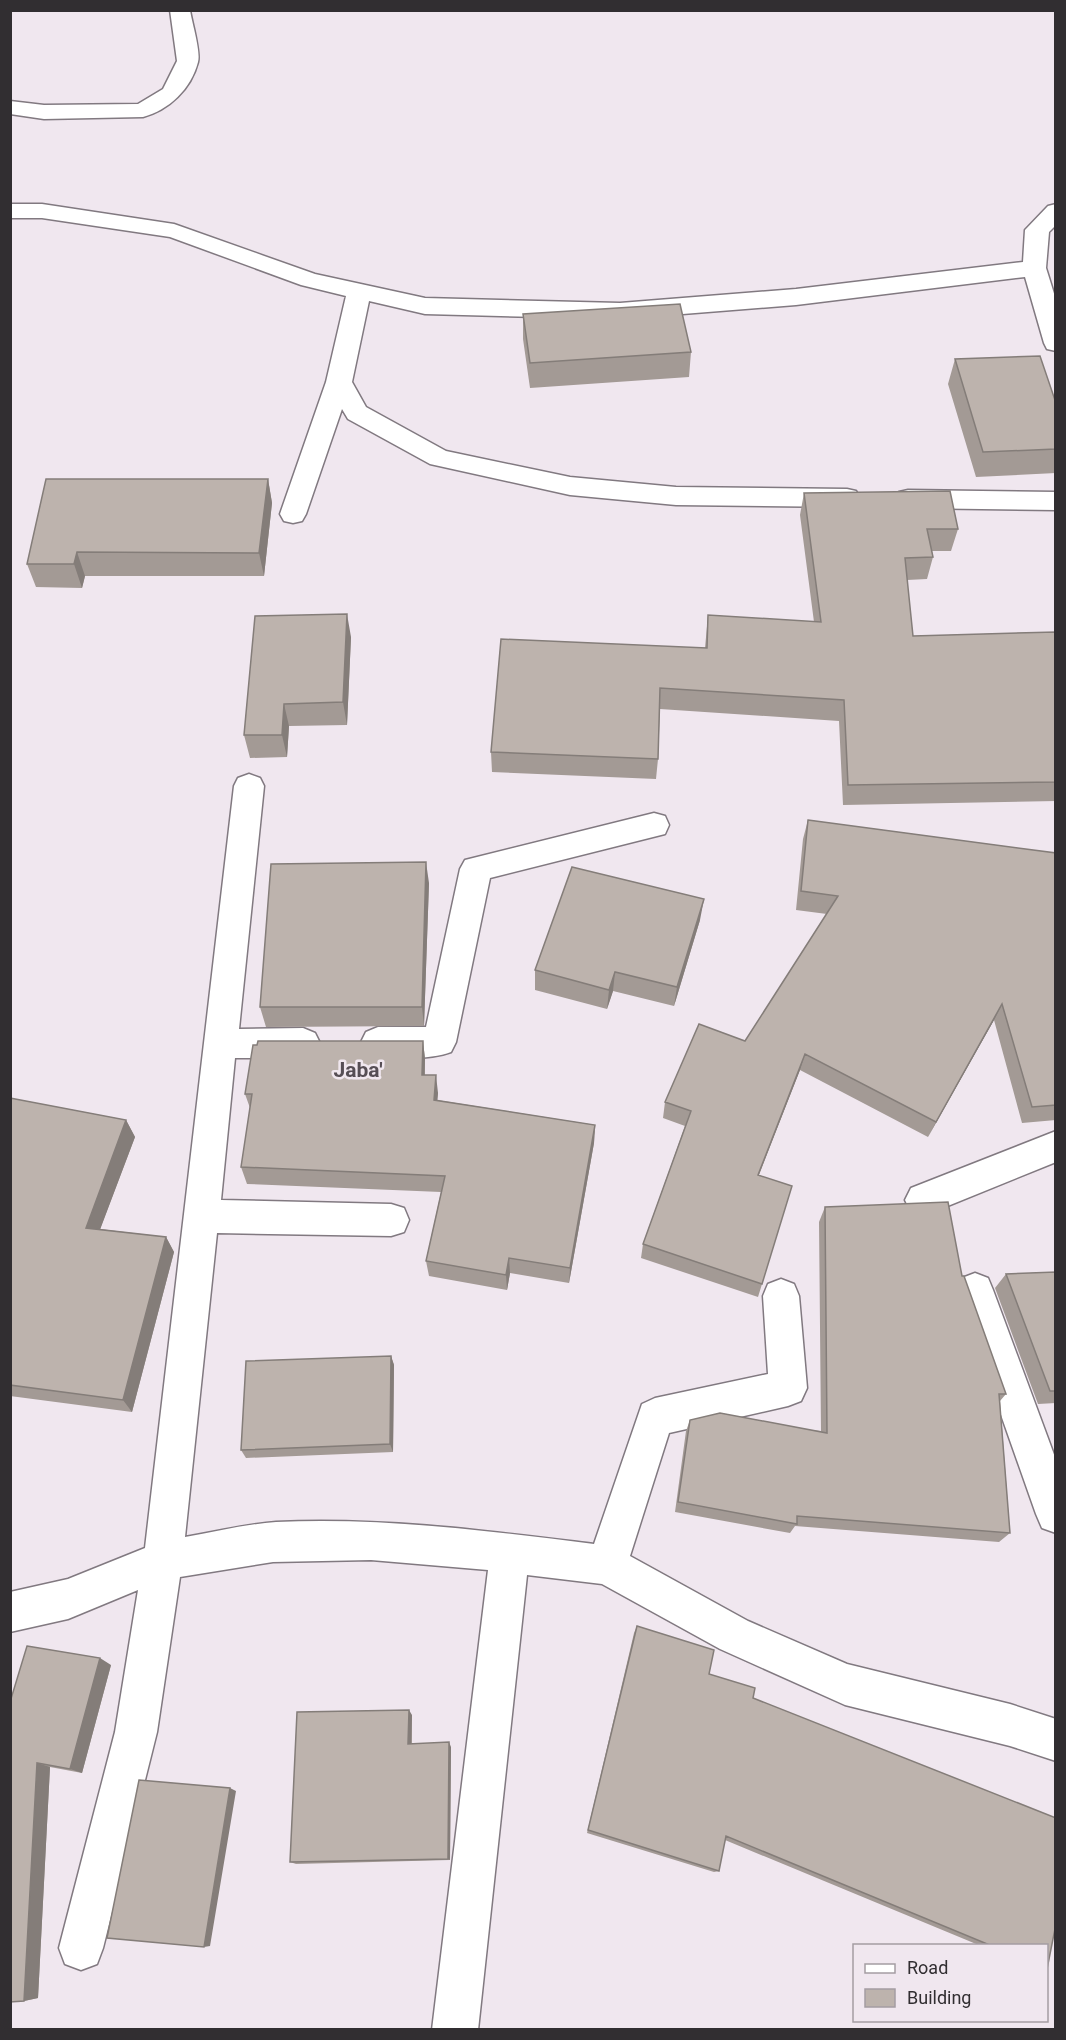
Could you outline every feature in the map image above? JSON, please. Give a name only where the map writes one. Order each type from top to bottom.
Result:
[{"type":"street","points":[[10,107],[44,112],[143,110],[172,93],[188,61],[180,10]]},
{"type":"street","points":[[10,211],[42,211],[174,231],[309,280],[425,306],[620,310],[796,297],[1034,268]]},
{"type":"street","points":[[1056,211],[1037,230],[1034,268],[1056,343]]},
{"type":"street","points":[[293,514],[339,382],[359,291]]},
{"type":"street","points":[[339,382],[357,413],[439,458],[570,486],[676,496],[1056,501]]},
{"type":"street","points":[[81,1948],[136,1732],[163,1560],[249,786]]},
{"type":"street","points":[[220,1044],[439,1042],[476,869],[654,825]]},
{"type":"street","points":[[923,1200],[1056,1146]]},
{"type":"street","points":[[202,1215],[391,1220]]},
{"type":"street","points":[[975,1290],[1056,1514]]},
{"type":"street","points":[[607,1564],[655,1417],[788,1388],[781,1296]]},
{"type":"street","points":[[10,1612],[68,1599],[163,1560],[273,1542],[360,1540],[458,1547],[607,1564],[734,1635],[845,1684],[1010,1725],[1056,1740]]},
{"type":"street","points":[[455,2030],[510,1553]]},
{"type":"building","points":[[680,304],[691,352],[530,363],[523,314]]},
{"type":"building","points":[[1040,356],[1056,403],[1056,449],[983,452],[955,359]]},
{"type":"building","points":[[46,479],[268,479],[259,553],[77,552],[74,564],[27,564]]},
{"type":"building","points":[[950,491],[958,529],[927,529],[933,557],[905,558],[913,636],[1056,632],[1056,782],[848,785],[844,700],[660,688],[658,759],[491,752],[501,639],[707,648],[708,615],[821,622],[804,493]]},
{"type":"building","points":[[347,614],[343,702],[284,704],[282,735],[244,735],[255,616]]},
{"type":"building","points":[[808,820],[1056,853],[1056,1105],[1032,1107],[1002,1004],[936,1122],[805,1054],[758,1175],[792,1186],[762,1284],[643,1244],[691,1111],[665,1102],[699,1024],[745,1041],[838,896],[801,891]]},
{"type":"building","points":[[426,862],[422,1007],[260,1007],[271,864]]},
{"type":"building","points":[[572,867],[704,899],[677,987],[615,972],[609,990],[535,970]]},
{"type":"building","points":[[258,1041],[423,1041],[422,1075],[436,1075],[434,1100],[595,1125],[570,1268],[509,1258],[506,1275],[426,1261],[445,1176],[241,1167],[252,1094],[245,1094],[253,1045],[257,1045]]},
{"type":"building","points":[[10,1098],[126,1120],[86,1228],[166,1237],[123,1400],[10,1385]]},
{"type":"building","points":[[948,1202],[962,1276],[964,1276],[1006,1394],[999,1394],[1010,1533],[797,1516],[797,1524],[678,1502],[690,1420],[720,1413],[827,1433],[825,1207]]},
{"type":"building","points":[[1056,1272],[1056,1391],[1050,1391],[1006,1274]]},
{"type":"building","points":[[391,1356],[390,1444],[241,1450],[246,1361]]},
{"type":"building","points":[[637,1626],[714,1650],[709,1674],[755,1688],[753,1698],[1056,1818],[1056,1924],[1048,1964],[1048,1944],[987,1944],[726,1836],[719,1871],[588,1830]]},
{"type":"building","points":[[27,1646],[100,1658],[70,1769],[37,1763],[24,2001],[10,2002],[10,1702]]},
{"type":"building","points":[[409,1710],[408,1744],[449,1742],[448,1859],[290,1862],[297,1712]]},
{"type":"building","points":[[139,1780],[230,1788],[204,1947],[107,1938]]},
{"type":"district","name":"Jaba'","points":[[358,1070]]}]
